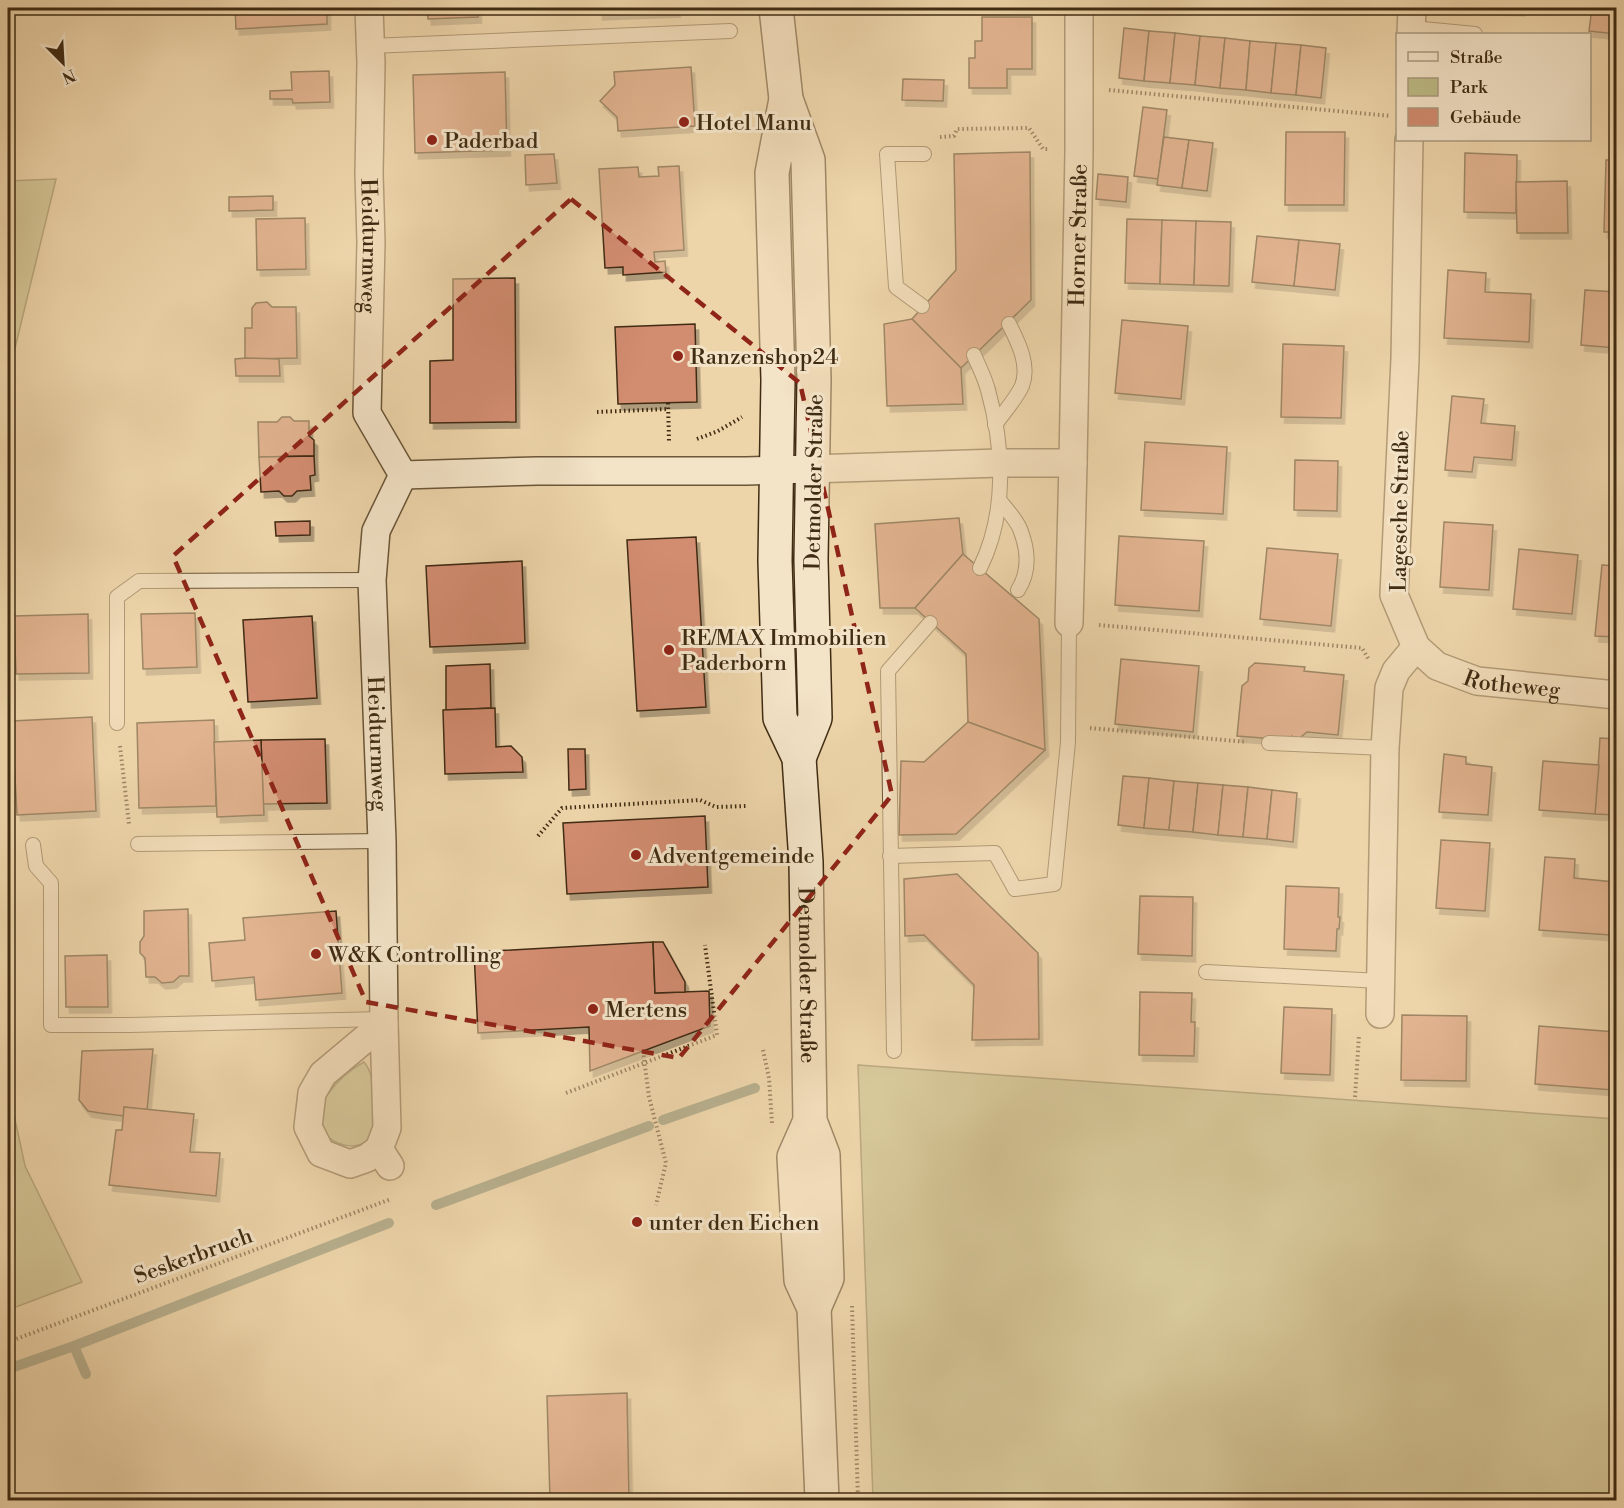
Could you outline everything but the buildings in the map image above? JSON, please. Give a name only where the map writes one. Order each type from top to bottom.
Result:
[{"type":"main road","name":"Detmolder Straße","points":[[776,8],[786,99],[808,160],[814,379],[812,560],[814,718],[799,758]]},
{"type":"main road","name":"Detmolder Straße","points":[[786,99],[772,173],[778,380],[775,561],[780,718],[799,758],[806,862],[810,1121],[823,1155],[827,1278],[814,1308],[822,1500]]},
{"type":"street","name":"Heidturmweg","points":[[369,8],[371,242],[367,413],[403,475],[376,531],[372,580],[382,841],[387,1128],[385,1158],[368,1158],[350,1164],[321,1153],[308,1127],[312,1093],[322,1074],[384,1021]]},
{"type":"street","name":"Horner Straße","points":[[1069,623],[1079,152],[1079,8]]},
{"type":"street","name":"Lagesche Straße","points":[[1409,141],[1405,359],[1394,595],[1416,647]]},
{"type":"street","points":[[403,475],[1073,463]]},
{"type":"street","points":[[1380,1014],[1384,748],[1389,688],[1396,671],[1416,647]]},
{"type":"street","name":"Rotheweg","points":[[1416,647],[1437,666],[1478,681],[1617,694]]},
{"type":"lane","points":[[1412,23],[1469,33]]},
{"type":"lane","points":[[370,46],[730,31]]},
{"type":"lane","points":[[922,306],[896,287],[887,154],[924,154]]},
{"type":"lane","points":[[995,425],[1022,386],[1024,364],[1019,342],[1009,324]]},
{"type":"lane","points":[[974,355],[988,388],[1000,463],[1000,501],[990,548],[980,567]]},
{"type":"lane","points":[[1000,501],[1019,528],[1028,561],[1024,580],[1018,590]]},
{"type":"lane","points":[[117,723],[117,597],[139,581],[372,580]]},
{"type":"lane","points":[[894,1051],[888,671],[930,623]]},
{"type":"lane","points":[[890,856],[996,853],[1015,889],[1054,884],[1068,742],[1069,623]]},
{"type":"lane","points":[[1269,743],[1384,748]]},
{"type":"lane","points":[[138,844],[382,841]]},
{"type":"lane","points":[[33,845],[36,866],[51,883],[51,1025],[384,1021]]},
{"type":"lane","points":[[1206,972],[1382,981]]},
{"type":"path","points":[[1078,87],[1396,117]]},
{"type":"path","points":[[944,137],[954,136],[957,129],[1029,128],[1042,149],[1079,152]]},
{"type":"path","points":[[668,403],[669,438]]},
{"type":"path","points":[[597,412],[668,410]]},
{"type":"path","points":[[1069,623],[1362,648],[1374,670],[1396,671]]},
{"type":"path","points":[[1089,717],[1088,728],[1269,743]]},
{"type":"path","points":[[117,723],[129,827],[138,844]]},
{"type":"path","points":[[538,836],[562,808],[700,801],[716,807],[747,806]]},
{"type":"path","points":[[566,1093],[717,1035],[705,945]]},
{"type":"path","points":[[643,1051],[649,1097],[666,1163],[656,1205]]},
{"type":"path","name":"Seskerbruch","points":[[8,1342],[391,1199]]},
{"type":"highlighted area","points":[[571,199],[800,383],[892,795],[679,1058],[366,1002],[173,556]]},
{"type":"green space","points":[[56,179],[8,377],[8,181]]},
{"type":"green space","points":[[364,1062],[370,1072],[372,1083],[375,1127],[368,1139],[357,1145],[345,1145],[333,1140],[323,1131],[318,1120],[320,1107],[339,1081]]},
{"type":"green space","points":[[858,1065],[1616,1119],[1616,1500],[873,1500]]},
{"type":"green space","points":[[8,1087],[25,1166],[82,1282],[8,1310]]},
{"type":"waterway","points":[[663,1120],[755,1088]]},
{"type":"waterway","points":[[436,1205],[649,1126]]},
{"type":"waterway","points":[[8,1369],[74,1346],[389,1223]]},
{"type":"waterway","points":[[74,1346],[86,1374]]},
{"type":"place","name":"Hotel Manu","points":[[684,122]]},
{"type":"place","name":"Paderbad","points":[[432,140]]},
{"type":"place","name":"Ranzenshop24","points":[[678,356]]},
{"type":"place","name":"RE/MAX Immobilien Paderborn","points":[[669,650]]},
{"type":"place","name":"Adventgemeinde","points":[[636,855]]},
{"type":"place","name":"W&K Controlling","points":[[316,954]]},
{"type":"place","name":"Mertens","points":[[593,1009]]},
{"type":"place","name":"unter den Eichen","points":[[637,1222]]}]
